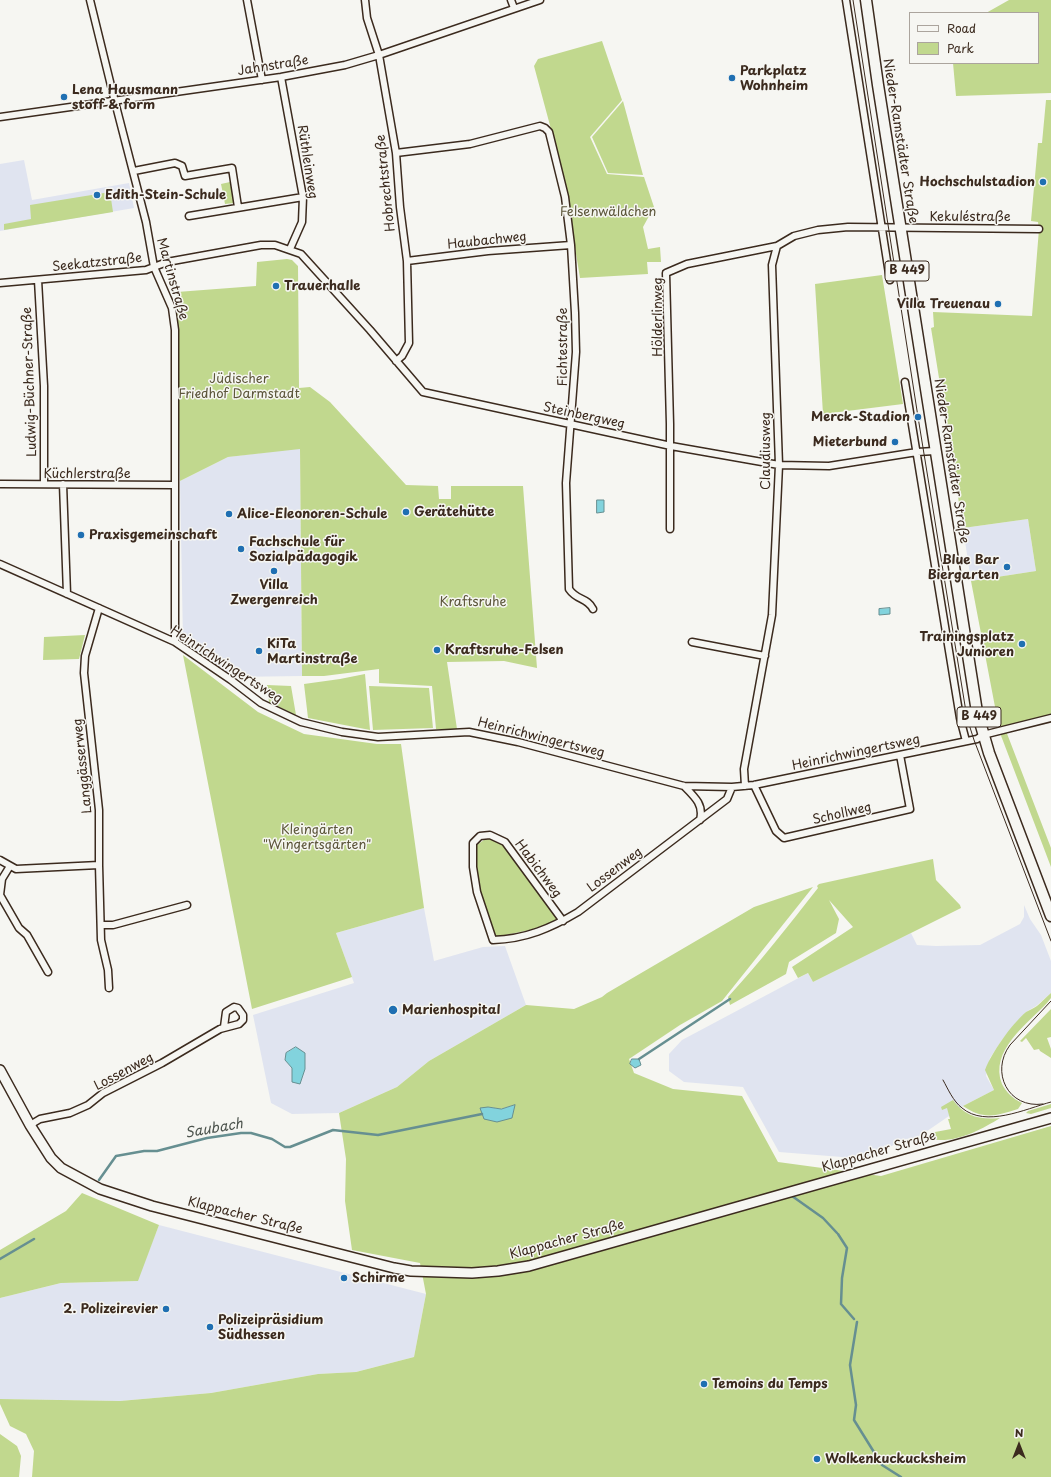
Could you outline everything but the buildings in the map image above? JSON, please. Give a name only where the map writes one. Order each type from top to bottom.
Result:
[{"type":"main road","name":"Nieder-Ramstädter Straße","points":[[866,0],[935,451],[978,712],[989,753],[1051,916]]},
{"type":"main road","name":"Klappacher Straße","points":[[0,1070],[30,1125],[51,1158],[61,1168],[100,1189],[152,1206],[388,1267],[411,1271],[498,1271],[529,1266],[1051,1118]]},
{"type":"street","name":"Martinstraße","points":[[90,0],[115,102],[134,171],[146,222],[154,267],[172,308],[175,330],[174,485],[176,642]]},
{"type":"street","points":[[247,0],[262,80]]},
{"type":"street","name":"Hobrechtstraße","points":[[365,0],[367,18],[379,55],[396,153],[406,261],[409,343],[402,356],[396,361]]},
{"type":"street","points":[[511,0],[514,8]]},
{"type":"street","name":"Jahnstraße","points":[[0,118],[262,80],[345,65],[379,55],[540,0]]},
{"type":"street","points":[[846,0],[890,280]]},
{"type":"street","name":"Rüthleinweg","points":[[281,77],[303,197],[302,222],[290,249]]},
{"type":"street","name":"Fichtestraße","points":[[396,153],[470,144],[542,127],[549,132],[565,197],[571,244],[576,352],[566,483],[569,589],[573,595],[590,603],[593,609]]},
{"type":"street","points":[[134,171],[175,163],[182,166],[185,176],[232,168],[238,207]]},
{"type":"street","points":[[190,216],[303,197]]},
{"type":"street","name":"Hölderlinweg","points":[[670,529],[670,446],[666,274],[687,264],[777,246],[794,236],[818,230],[848,227],[900,228]]},
{"type":"street","name":"Kekuléstraße","points":[[900,228],[1039,229]]},
{"type":"street","name":"Haubachweg","points":[[406,261],[488,250],[571,244]]},
{"type":"street","name":"Seekatzstraße","points":[[0,283],[146,270],[167,262],[261,245],[275,245],[290,249]]},
{"type":"street","name":"Claudiusweg","points":[[745,786],[744,769],[772,615],[779,465],[772,265],[777,246]]},
{"type":"street","name":"Steinbergweg","points":[[290,249],[301,254],[423,392],[670,446],[779,465],[828,466],[917,452],[935,451]]},
{"type":"street","name":"Ludwig-Büchner-Straße","points":[[38,280],[44,386],[44,484]]},
{"type":"street","points":[[906,382],[960,718],[966,741]]},
{"type":"street","name":"Küchlerstraße","points":[[0,484],[174,485]]},
{"type":"street","points":[[63,484],[67,594]]},
{"type":"street","name":"Heinrichwingertsweg","points":[[0,564],[176,642],[261,703],[301,722],[342,732],[378,737],[469,732],[518,742],[684,786],[732,787],[754,785],[977,739],[983,735],[1051,718]]},
{"type":"street","name":"Langgässerweg","points":[[99,608],[85,656],[84,673],[99,810],[98,865],[101,940],[108,970],[109,988]]},
{"type":"street","points":[[692,642],[765,656]]},
{"type":"street","name":"Schollweg","points":[[754,785],[776,831],[784,838],[910,809],[900,755]]},
{"type":"street","points":[[684,786],[700,803],[700,820]]},
{"type":"street","name":"Lossenweg","points":[[493,940],[506,940],[546,930],[578,912],[727,799],[732,787]]},
{"type":"street","name":"Habichweg","points":[[493,940],[477,892],[473,867],[473,843],[480,836],[490,835],[505,842],[563,921]]},
{"type":"street","points":[[0,860],[16,869],[98,865]]},
{"type":"street","points":[[10,866],[2,879],[0,895],[19,928],[26,935],[48,972]]},
{"type":"street","points":[[101,925],[113,925],[186,905]]},
{"type":"street","name":"Lossenweg","points":[[30,1125],[40,1119],[70,1113],[88,1105],[103,1093],[162,1063],[224,1027]]},
{"type":"shaded area","name":"Edith-Stein-Schule","points":[[24,160],[32,200],[129,183],[134,208],[0,231],[0,164]]},
{"type":"shaded area","name":"Fachschule für Sozialpädagogik","points":[[300,448],[302,676],[233,677],[183,641],[180,481],[228,457]]},
{"type":"shaded area","points":[[1028,519],[1036,571],[971,581],[963,528]]},
{"type":"shaded area","points":[[1024,905],[1030,919],[1041,935],[1051,961],[1051,993],[1036,1006],[1026,1012],[1002,1040],[990,1058],[986,1076],[994,1090],[965,1105],[917,1138],[905,1139],[867,1159],[779,1152],[743,1087],[684,1082],[669,1071],[669,1054],[682,1040],[808,973],[813,982],[911,933],[917,945],[980,945],[1020,924],[1024,917]]},
{"type":"shaded area","name":"Marienhospital","points":[[424,908],[434,961],[483,947],[505,946],[526,1005],[429,1061],[397,1087],[339,1113],[292,1114],[271,1103],[253,1015],[354,983],[336,933]],"holes":[[[296,1047],[292,1082],[292,1068],[285,1060],[286,1053]]]},
{"type":"shaded area","name":"Polizeipräsidium Südhessen","points":[[159,1225],[426,1294],[414,1357],[356,1372],[318,1374],[211,1393],[120,1401],[0,1399],[0,1298],[61,1283],[137,1281]]},
{"type":"green space","points":[[1009,0],[1051,0],[1051,93],[956,96],[953,64],[1039,64],[1039,12],[988,12]]},
{"type":"green space","name":"Felsenwäldchen","points":[[602,41],[622,100],[590,137],[607,174],[644,177],[654,207],[643,227],[648,249],[660,247],[661,262],[647,262],[648,274],[580,278],[571,223],[555,144],[534,66],[538,59]]},
{"type":"green space","points":[[1046,100],[1051,100],[1051,718],[1006,731],[1051,848],[1051,867],[1000,733],[971,581],[1036,571],[1028,519],[963,528],[931,328],[934,327],[933,312],[1032,316],[1039,229],[1038,222],[1031,221],[1038,143],[1042,143]]},
{"type":"green space","points":[[623,101],[643,175],[608,173],[592,137]]},
{"type":"green space","points":[[230,182],[234,203],[225,204],[221,184]]},
{"type":"green space","points":[[110,192],[113,212],[4,230],[4,224],[31,219],[30,205]]},
{"type":"green space","points":[[287,259],[292,260],[298,266],[299,388],[310,387],[330,402],[406,485],[438,486],[439,499],[451,499],[451,486],[523,486],[537,668],[504,661],[447,662],[457,729],[436,729],[432,686],[379,683],[379,669],[324,676],[302,676],[300,449],[228,457],[180,481],[177,292],[256,286],[257,262]]},
{"type":"green space","points":[[882,275],[903,404],[823,414],[815,284]]},
{"type":"green space","points":[[85,635],[79,659],[43,660],[44,637]]},
{"type":"green space","name":"Kleingärten \"Wingertsgärten\"","points":[[183,655],[258,712],[304,734],[377,744],[401,744],[424,908],[336,933],[352,977],[252,1009]]},
{"type":"green space","points":[[365,674],[370,730],[308,718],[304,684]]},
{"type":"green space","points":[[267,685],[291,686],[296,715],[269,702]]},
{"type":"green space","points":[[369,686],[429,688],[433,728],[373,730]]},
{"type":"green space","points":[[488,837],[503,844],[559,920],[530,930],[495,937],[480,895],[475,868],[477,845]]},
{"type":"green space","points":[[933,859],[936,880],[960,905],[961,908],[813,982],[808,973],[798,978],[792,967],[853,927],[829,900],[839,919],[836,933],[789,962],[786,974],[730,1005],[728,997],[785,930],[818,888],[817,886],[819,884]]},
{"type":"green space","points":[[813,887],[722,1001],[680,1025],[629,1059],[634,1073],[673,1089],[742,1096],[778,1162],[881,1176],[1051,1126],[1051,1477],[32,1477],[34,1451],[26,1434],[10,1426],[0,1404],[0,1399],[120,1401],[211,1393],[318,1374],[356,1372],[414,1357],[426,1294],[420,1263],[352,1250],[345,1201],[346,1159],[339,1113],[397,1087],[429,1061],[526,1005],[574,1009],[602,997],[754,907]],"holes":[[[514,1105],[484,1119],[488,1107],[501,1109]]]},
{"type":"green space","points":[[1051,993],[1051,998],[1047,1003],[1012,1039],[1005,1049],[1001,1060],[999,1072],[1002,1084],[1010,1095],[1022,1103],[1018,1109],[996,1115],[983,1115],[963,1106],[994,1090],[985,1070],[992,1055],[1008,1031],[1020,1017],[1037,1006]]},
{"type":"green space","points":[[1051,1009],[1051,1037],[1047,1038],[1051,1049],[1051,1058],[1039,1049],[1034,1050],[1026,1038],[1022,1042],[1020,1041]]},
{"type":"green space","points":[[953,1100],[968,1114],[980,1118],[1000,1118],[976,1131],[958,1138],[949,1140],[931,1139],[930,1133],[951,1129],[947,1108],[942,1110],[941,1107]]},
{"type":"green space","points":[[1051,1104],[1051,1108],[1031,1114],[1026,1113],[1028,1111]]},
{"type":"green space","points":[[82,1193],[159,1225],[138,1281],[61,1283],[0,1298],[0,1250],[66,1211]]},
{"type":"green space","points":[[0,1434],[17,1446],[21,1456],[19,1477],[0,1477]]},
{"type":"water","points":[[597,500],[604,500],[604,512],[597,513]]},
{"type":"water","points":[[890,608],[890,614],[879,615],[879,609]]},
{"type":"water","points":[[296,1047],[305,1053],[305,1069],[300,1084],[292,1082],[292,1068],[285,1060],[286,1053]]},
{"type":"water","points":[[632,1059],[639,1059],[641,1065],[635,1068],[630,1064]]},
{"type":"water","points":[[515,1105],[512,1118],[497,1122],[484,1119],[480,1108],[488,1107],[501,1109]]},
{"type":"waterway","points":[[639,1059],[730,999]]},
{"type":"waterway","name":"Saubach","points":[[99,1180],[116,1156],[144,1151],[157,1151],[207,1138],[251,1133],[272,1139],[285,1147],[290,1147],[333,1130],[378,1135],[482,1114]]},
{"type":"waterway","points":[[792,1196],[823,1218],[837,1233]]},
{"type":"waterway","points":[[838,1234],[847,1248],[842,1278],[841,1304],[854,1319]]},
{"type":"waterway","name":"Saubach","points":[[0,1259],[34,1239]]},
{"type":"waterway","points":[[857,1322],[850,1365],[856,1405],[854,1420],[882,1465],[901,1477]]},
{"type":"tram line","points":[[853,0],[967,718],[974,740],[1051,941]]},
{"type":"tram line","points":[[1043,1104],[1031,1104],[1020,1101],[1012,1095],[1002,1077],[1002,1066],[1004,1055],[1010,1045],[1051,1001]]},
{"type":"tram line","points":[[943,1080],[956,1102],[972,1114],[994,1117],[1018,1112],[1051,1102]]},
{"type":"place","name":"Parkplatz Wohnheim","points":[[732,78]]},
{"type":"place","name":"Lena Hausmann stoff & form","points":[[64,97]]},
{"type":"place","name":"Hochschulstadion","points":[[1043,182]]},
{"type":"place","name":"Edith-Stein-Schule","points":[[97,195]]},
{"type":"place","name":"Trauerhalle","points":[[276,286]]},
{"type":"place","name":"Villa Treuenau","points":[[998,304]]},
{"type":"place","name":"Merck-Stadion","points":[[918,417]]},
{"type":"place","name":"Mieterbund","points":[[895,442]]},
{"type":"place","name":"Gerätehütte","points":[[406,512]]},
{"type":"place","name":"Alice-Eleonoren-Schule","points":[[229,514]]},
{"type":"place","name":"Praxisgemeinschaft","points":[[81,535]]},
{"type":"place","name":"Fachschule für Sozialpädagogik","points":[[241,549]]},
{"type":"place","name":"Blue Bar Biergarten","points":[[1007,567]]},
{"type":"place","name":"Villa Zwergenreich","points":[[274,571]]},
{"type":"place","name":"Trainingsplatz Junioren","points":[[1022,644]]},
{"type":"place","name":"Kraftsruhe-Felsen","points":[[437,650]]},
{"type":"place","name":"KiTa Martinstraße","points":[[259,651]]},
{"type":"place","name":"Marienhospital","points":[[393,1010]]},
{"type":"place","name":"Schirme","points":[[344,1278]]},
{"type":"place","name":"2. Polizeirevier","points":[[166,1309]]},
{"type":"place","name":"Polizeipräsidium Südhessen","points":[[210,1327]]},
{"type":"place","name":"Temoins du Temps","points":[[704,1384]]},
{"type":"place","name":"Wolkenkuckucksheim","points":[[817,1459]]},
{"type":"park label","name":"Jüdischer Friedhof Darmstadt","points":[[239,386]]},
{"type":"park label","name":"Kraftsruhe","points":[[473,602]]}]
